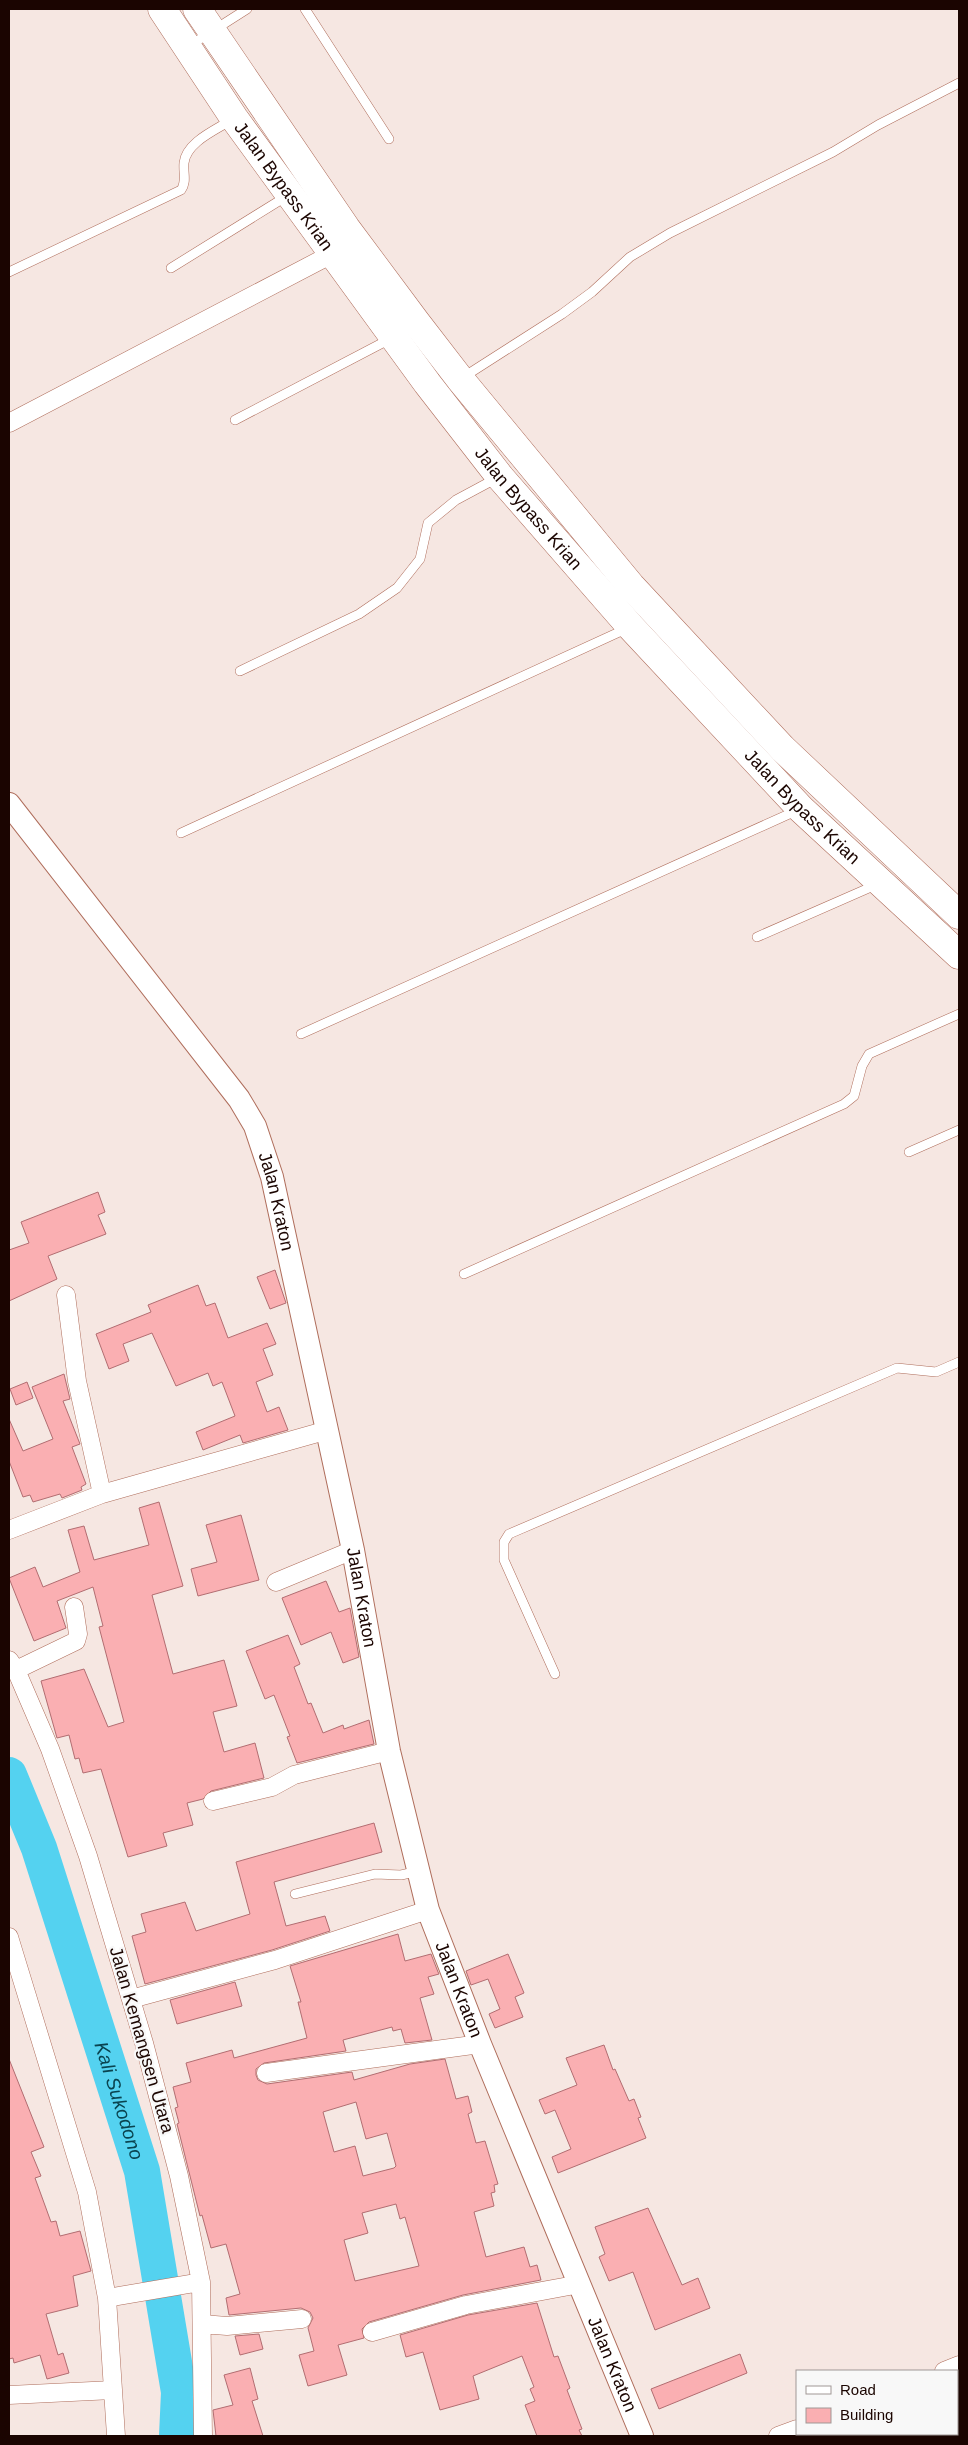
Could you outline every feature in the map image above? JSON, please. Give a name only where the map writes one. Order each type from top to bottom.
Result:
[{"type":"highway","name":"Jalan Bypass Krian","points":[[162,9],[234,118],[332,254],[500,477],[630,626],[800,809],[959,955]]},
{"type":"highway","name":"Jalan Bypass Krian","points":[[204,20],[346,228],[460,379],[631,586],[782,748],[959,915]]},
{"type":"street","points":[[9,422],[332,254]]},
{"type":"street","name":"Jalan Kraton","points":[[9,804],[239,1099],[255,1126],[272,1177],[328,1430],[353,1550],[389,1750],[428,1910],[480,2044],[642,2436]]},
{"type":"street","points":[[66,1295],[78,1381],[102,1494]]},
{"type":"street","points":[[9,1530],[102,1494],[328,1430]]},
{"type":"street","points":[[276,1582],[353,1550]]},
{"type":"street","points":[[12,1665],[76,1641],[78,1634],[74,1607]]},
{"type":"street","name":"Jalan Kemangsen Utara","points":[[12,1665],[50,1749],[88,1856],[132,1999],[179,2176],[201,2282],[203,2436]]},
{"type":"street","points":[[213,1801],[272,1787],[294,1775],[389,1750]]},
{"type":"street","points":[[132,1999],[276,1960],[428,1910]]},
{"type":"street","points":[[9,1937],[87,2192],[115,2296],[114,2390],[116,2436]]},
{"type":"street","points":[[266,2073],[480,2044]]},
{"type":"street","points":[[115,2296],[201,2282]]},
{"type":"street","points":[[372,2332],[466,2305],[580,2284]]},
{"type":"street","points":[[202,2324],[227,2326],[302,2319]]},
{"type":"street","points":[[946,2370],[959,2365]]},
{"type":"street","points":[[9,2395],[114,2390]]},
{"type":"street","points":[[778,2436],[796,2429]]},
{"type":"lane","points":[[187,48],[204,20],[248,9]]},
{"type":"lane","points":[[305,9],[389,140]]},
{"type":"lane","points":[[460,379],[562,314],[592,292],[630,257],[670,233],[833,152],[878,125],[959,83]]},
{"type":"lane","points":[[9,272],[181,190],[184,185],[185,156],[191,146],[234,118]]},
{"type":"lane","points":[[171,268],[289,194]]},
{"type":"lane","points":[[236,420],[395,336]]},
{"type":"lane","points":[[240,671],[359,614],[397,588],[420,559],[428,523],[456,500],[500,477]]},
{"type":"lane","points":[[181,833],[630,626]]},
{"type":"lane","points":[[301,1034],[800,809]]},
{"type":"lane","points":[[757,937],[881,883]]},
{"type":"lane","points":[[464,1274],[844,1104],[854,1096],[862,1066],[869,1054],[959,1014]]},
{"type":"lane","points":[[909,1152],[959,1130]]},
{"type":"lane","points":[[555,1674],[504,1560],[504,1542],[509,1534],[897,1368],[936,1372],[959,1362]]},
{"type":"lane","points":[[295,1894],[375,1874],[400,1876],[420,1871]]},
{"type":"building","points":[[98,1192],[105,1212],[98,1215],[106,1234],[48,1256],[57,1279],[9,1301],[9,1250],[29,1243],[21,1222]]},
{"type":"building","points":[[275,1270],[286,1303],[270,1309],[257,1277]]},
{"type":"building","points":[[198,1285],[206,1306],[215,1303],[228,1338],[267,1323],[276,1344],[263,1349],[273,1375],[256,1382],[267,1412],[279,1407],[288,1430],[243,1443],[240,1435],[203,1450],[196,1432],[235,1416],[222,1382],[213,1386],[208,1373],[176,1386],[152,1333],[123,1344],[129,1361],[109,1369],[96,1334],[151,1312],[148,1305]]},
{"type":"building","points":[[64,1374],[70,1399],[63,1401],[80,1444],[72,1447],[86,1484],[81,1487],[82,1490],[62,1498],[60,1494],[33,1502],[30,1495],[23,1497],[9,1461],[9,1419],[23,1451],[53,1439],[32,1387]]},
{"type":"building","points":[[27,1382],[33,1398],[16,1405],[10,1389]]},
{"type":"building","points":[[159,1502],[183,1586],[152,1595],[173,1674],[224,1660],[237,1706],[213,1712],[224,1752],[255,1743],[264,1778],[211,1791],[203,1799],[187,1803],[193,1825],[163,1833],[167,1846],[128,1857],[101,1769],[83,1773],[79,1758],[75,1759],[69,1735],[57,1738],[41,1681],[84,1669],[108,1727],[124,1722],[99,1627],[103,1626],[93,1587],[57,1601],[66,1628],[34,1641],[9,1578],[35,1567],[43,1587],[80,1572],[68,1530],[84,1526],[94,1560],[149,1545],[139,1508]]},
{"type":"building","points":[[241,1515],[259,1580],[198,1596],[191,1569],[217,1562],[206,1525]]},
{"type":"building","points":[[326,1581],[339,1612],[350,1608],[359,1657],[343,1663],[331,1632],[301,1645],[282,1598]]},
{"type":"building","points":[[288,1635],[300,1664],[294,1667],[308,1704],[311,1703],[323,1733],[343,1725],[344,1729],[369,1720],[374,1744],[297,1763],[287,1737],[290,1736],[274,1695],[265,1699],[246,1651]]},
{"type":"building","points":[[374,1823],[382,1852],[274,1882],[286,1926],[325,1916],[330,1931],[272,1950],[145,1984],[132,1936],[146,1932],[141,1914],[185,1902],[196,1931],[250,1914],[236,1862]]},
{"type":"building","points":[[398,1934],[405,1961],[431,1954],[439,1974],[428,1977],[434,1994],[420,1998],[432,2040],[405,2043],[401,2029],[393,2031],[392,2027],[343,2040],[346,2051],[264,2063],[256,2069],[256,2075],[258,2080],[267,2084],[352,2072],[354,2080],[410,2064],[445,2059],[456,2099],[468,2096],[472,2112],[468,2114],[476,2143],[485,2141],[498,2184],[494,2185],[495,2192],[491,2193],[494,2206],[474,2212],[486,2257],[524,2247],[530,2267],[537,2265],[541,2280],[463,2295],[369,2322],[362,2329],[364,2338],[338,2345],[347,2375],[308,2386],[299,2355],[314,2351],[308,2328],[313,2318],[310,2312],[301,2308],[229,2315],[226,2298],[240,2294],[226,2244],[211,2248],[202,2215],[200,2216],[177,2124],[179,2123],[175,2108],[178,2107],[173,2087],[191,2082],[186,2063],[232,2050],[234,2058],[307,2038],[298,2002],[301,2002],[290,1966]],"holes":[[[356,2102],[366,2139],[387,2133],[396,2166],[394,2168],[363,2176],[355,2146],[334,2152],[323,2112]],[[396,2204],[400,2219],[405,2217],[419,2266],[355,2281],[344,2240],[368,2233],[362,2213]]]},
{"type":"building","points":[[508,1954],[524,1993],[515,1997],[523,2017],[495,2028],[489,2014],[500,2009],[488,1979],[471,1985],[466,1971]]},
{"type":"building","points":[[235,1982],[242,2006],[177,2024],[170,2000]]},
{"type":"building","points":[[604,2045],[613,2070],[615,2069],[629,2101],[634,2099],[641,2117],[638,2118],[646,2138],[558,2173],[552,2157],[571,2149],[555,2110],[545,2114],[539,2100],[577,2085],[566,2058]]},
{"type":"building","points":[[9,2059],[44,2147],[31,2152],[41,2176],[35,2178],[51,2222],[56,2221],[60,2236],[80,2231],[91,2271],[73,2276],[78,2306],[46,2314],[58,2355],[63,2353],[69,2373],[47,2379],[40,2355],[14,2363],[13,2358],[9,2359]]},
{"type":"building","points":[[648,2208],[682,2285],[698,2278],[710,2308],[655,2330],[633,2272],[609,2281],[599,2257],[605,2254],[595,2227]]},
{"type":"building","points":[[537,2303],[554,2357],[558,2356],[570,2388],[567,2390],[582,2429],[579,2430],[582,2436],[537,2436],[525,2405],[535,2401],[530,2389],[534,2387],[522,2356],[473,2376],[479,2399],[440,2410],[423,2352],[406,2357],[400,2335],[468,2315]]},
{"type":"building","points":[[259,2334],[263,2349],[240,2355],[235,2336]]},
{"type":"building","points":[[740,2354],[747,2373],[659,2409],[651,2389]]},
{"type":"building","points":[[250,2368],[258,2399],[252,2401],[263,2436],[216,2436],[213,2410],[233,2405],[224,2375]]},
{"type":"waterway","name":"Kali Sukodono","points":[[9,1775],[39,1848],[142,2171],[179,2392],[177,2436]]}]
